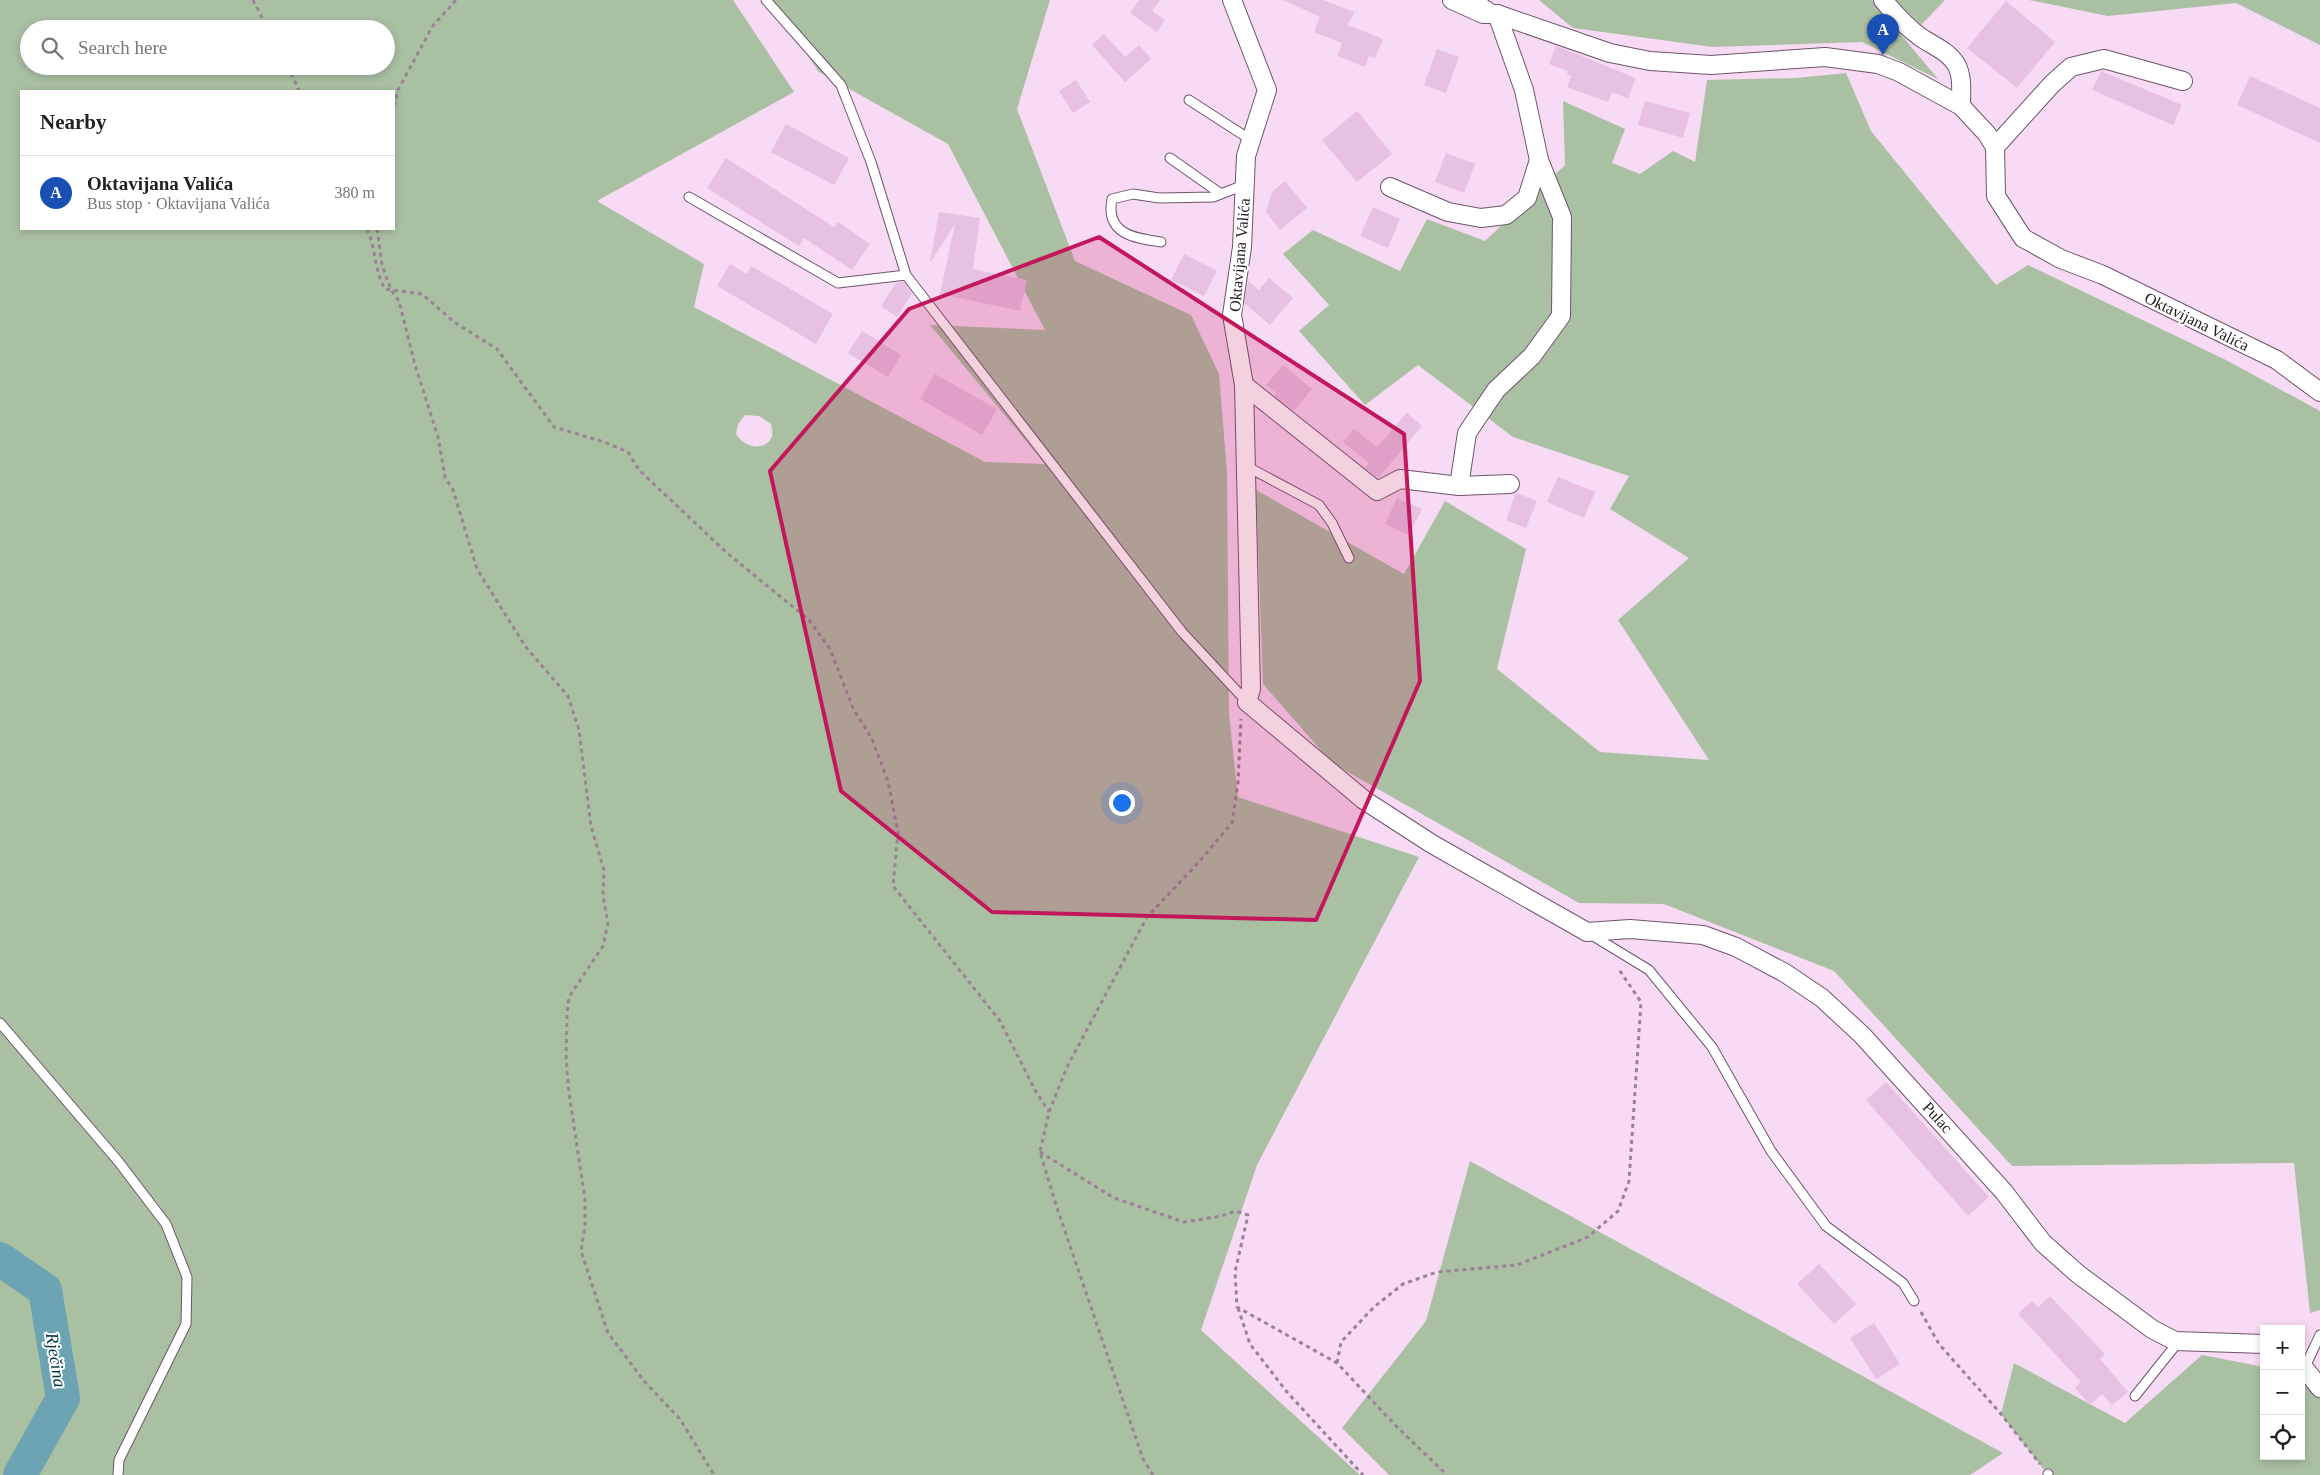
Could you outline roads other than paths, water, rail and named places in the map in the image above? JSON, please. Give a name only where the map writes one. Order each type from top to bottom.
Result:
[{"type":"street","name":"Oktavijana Valića","points":[[1232,0],[1267,90],[1246,156],[1242,247],[1232,315],[1244,385],[1251,689],[1247,702]]},
{"type":"street","points":[[1452,0],[1483,14],[1497,14],[1610,53],[1650,61],[1711,65],[1825,57],[1878,64],[1920,83],[1960,106],[1987,134],[1994,147],[2052,84],[2071,67],[2104,59],[2183,81]]},
{"type":"street","points":[[1884,0],[1901,21],[1920,37],[1942,50],[1956,64],[1961,84],[1960,106]]},
{"type":"street","points":[[1459,486],[1467,433],[1496,390],[1532,356],[1560,316],[1562,217],[1539,160],[1524,90],[1497,14]]},
{"type":"street","name":"Oktavijana Valića","points":[[1994,147],[1996,196],[2023,238],[2060,259],[2103,275],[2277,360],[2320,392]]},
{"type":"street","points":[[1390,188],[1448,212],[1481,218],[1506,215],[1527,198],[1539,160]]},
{"type":"street","points":[[1244,385],[1377,491],[1400,479],[1459,486],[1510,484]]},
{"type":"street","points":[[1247,702],[1364,800],[1432,844],[1588,932]]},
{"type":"street","name":"Pulac","points":[[1588,932],[1630,929],[1703,935],[1744,951],[1785,973],[1822,998],[1862,1035],[2004,1192],[2043,1243],[2078,1274],[2152,1329],[2179,1341],[2260,1344]]},
{"type":"street","points":[[2305,1369],[2320,1388]]},
{"type":"lane","points":[[766,0],[841,85],[871,162],[906,275],[1182,632],[1247,702]]},
{"type":"lane","points":[[1478,0],[1497,14]]},
{"type":"lane","points":[[1189,100],[1251,140]]},
{"type":"lane","points":[[1170,158],[1221,194]]},
{"type":"lane","points":[[1161,242],[1134,238],[1116,227],[1109,213],[1112,199],[1133,194],[1159,198],[1188,199],[1213,197],[1244,185]]},
{"type":"lane","points":[[689,196],[838,283],[906,275]]},
{"type":"lane","points":[[1246,466],[1319,504],[1332,523],[1349,558]]},
{"type":"lane","points":[[1588,932],[1649,970],[1712,1047],[1770,1151],[1826,1226],[1903,1282],[1914,1301]]},
{"type":"lane","points":[[0,1023],[118,1161],[166,1224],[186,1277],[186,1324],[119,1460],[118,1475]]},
{"type":"lane","points":[[2305,1362],[2320,1335]]},
{"type":"lane","points":[[2135,1396],[2179,1341]]},
{"type":"waterway","name":"Rječina","points":[[0,1259],[45,1290],[63,1398],[20,1475]]},
{"type":"place","name":"Oktavijana Valića","points":[[1883,55]]}]
